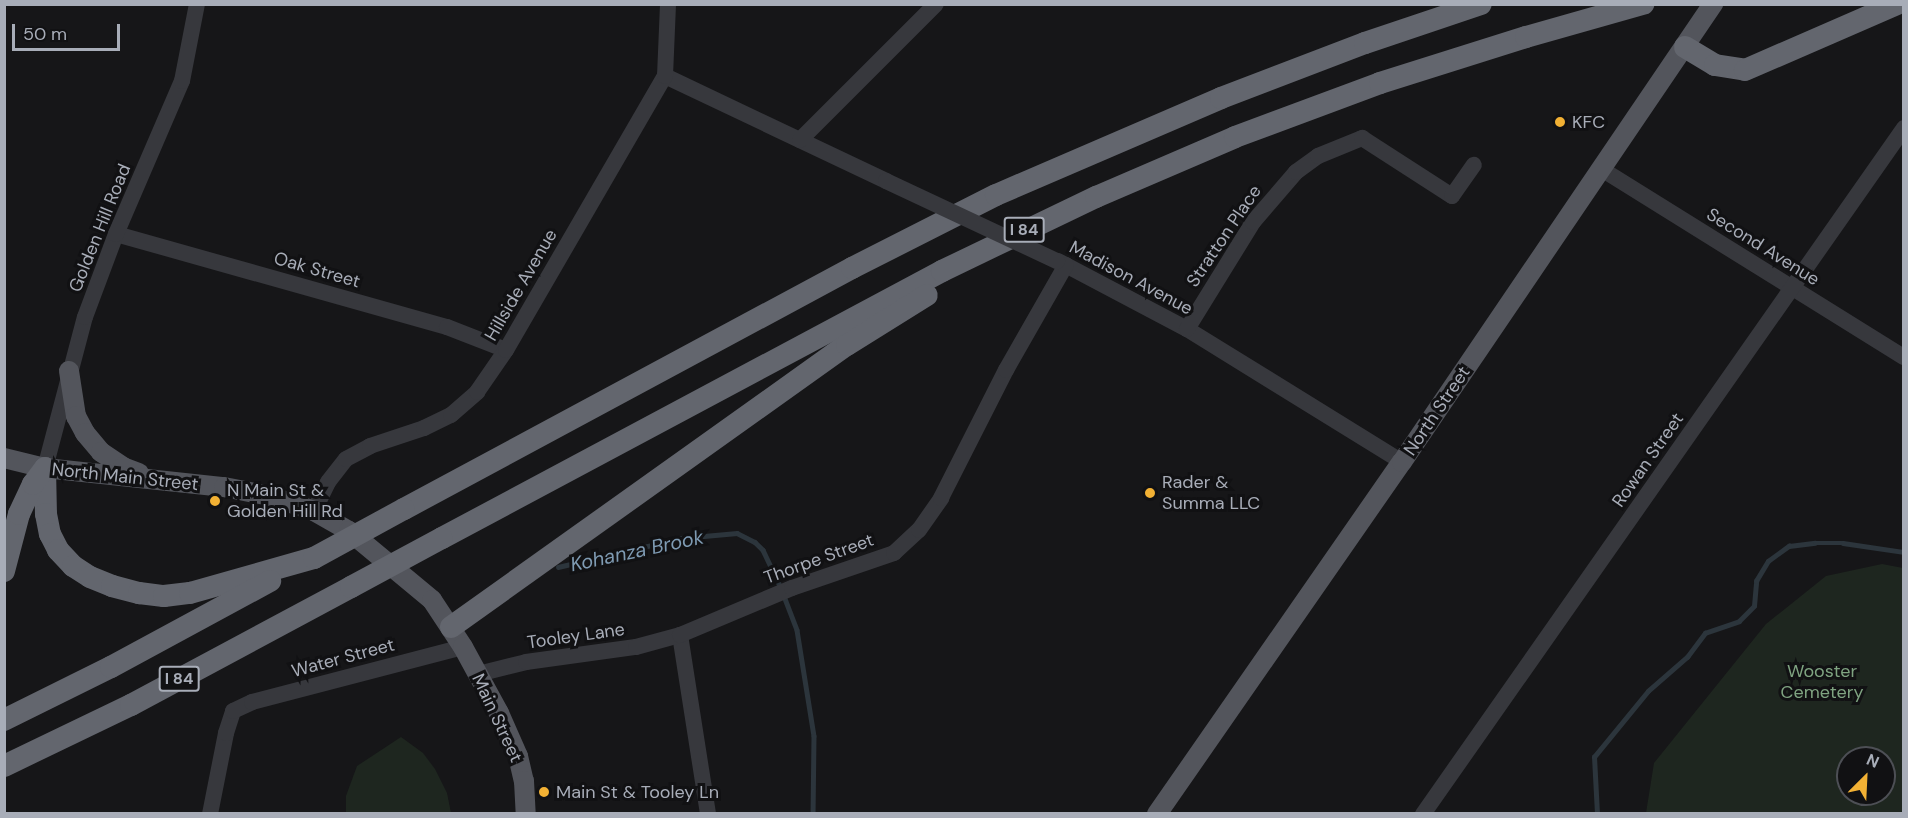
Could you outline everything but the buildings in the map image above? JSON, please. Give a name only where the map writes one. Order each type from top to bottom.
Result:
[{"type":"highway","name":"I 84","points":[[4,720],[111,667],[852,268],[996,195],[1221,98],[1354,47],[1481,4]]},
{"type":"highway","name":"I 84","points":[[4,766],[131,705],[932,276],[1096,197],[1235,137],[1380,83],[1526,37],[1643,4]]},
{"type":"highway","points":[[1685,47],[1715,65],[1745,70],[1897,4]]},
{"type":"highway","points":[[451,627],[856,339],[908,306],[1096,197]]},
{"type":"highway","points":[[45,468],[46,514],[50,534],[58,550],[73,566],[90,577],[112,586],[164,596],[190,593],[314,558]]},
{"type":"highway","points":[[4,571],[19,514],[33,484],[45,468]]},
{"type":"main road","name":"North Street","points":[[1157,813],[1603,170],[1713,4]]},
{"type":"main road","points":[[69,371],[76,416],[101,452],[123,467],[158,480]]},
{"type":"main road","name":"North Main Street","points":[[4,458],[45,468],[224,487],[270,496],[314,511],[349,531],[413,582],[432,600],[451,627]]},
{"type":"main road","name":"Main Street","points":[[451,627],[464,647],[518,756],[524,781],[526,813]]},
{"type":"street","name":"Golden Hill Road","points":[[45,468],[69,371],[116,234],[182,81],[197,4]]},
{"type":"street","name":"Hillside Avenue","points":[[314,511],[328,482],[346,459],[370,446],[424,428],[451,415],[477,392],[506,350],[665,76],[668,4]]},
{"type":"street","points":[[800,140],[936,4]]},
{"type":"street","name":"Madison Avenue","points":[[665,76],[1062,263],[1187,329],[1402,462]]},
{"type":"street","name":"Rowan Street","points":[[1422,813],[1904,129]]},
{"type":"street","name":"Stratton Place","points":[[1187,329],[1253,222],[1296,172],[1318,156],[1362,138],[1452,196],[1474,165]]},
{"type":"street","name":"Second Avenue","points":[[1603,170],[1904,357]]},
{"type":"street","name":"Oak Street","points":[[116,234],[447,327],[506,350]]},
{"type":"street","name":"Thorpe Street","points":[[680,635],[773,596],[894,553],[920,530],[941,498],[1062,263]]},
{"type":"street","points":[[680,635],[708,813]]},
{"type":"street","name":"Tooley Lane","points":[[478,674],[526,662],[636,647],[680,635]]},
{"type":"street","name":"Water Street","points":[[210,813],[233,711],[252,702],[464,647]]},
{"type":"green space","name":"Wooster Cemetery","points":[[1882,564],[1903,568],[1903,813],[1646,813],[1654,763],[1766,624],[1826,576]]},
{"type":"green space","points":[[401,737],[423,753],[435,769],[447,793],[451,813],[346,813],[346,796],[357,766]]},
{"type":"waterway","name":"Kohanza Brook","points":[[558,567],[682,538],[737,533],[755,542],[763,550],[781,588]]},
{"type":"waterway","points":[[1597,814],[1594,757],[1648,691],[1687,657],[1705,633],[1739,621],[1754,606],[1756,581],[1768,561],[1789,546],[1815,543],[1843,543],[1904,552]]},
{"type":"waterway","name":"Kohanza Brook","points":[[784,596],[797,630],[814,736],[813,814]]},
{"type":"place","name":"KFC","points":[[1560,122]]},
{"type":"place","name":"Rader & Summa LLC","points":[[1150,493]]},
{"type":"place","name":"N Main St & Golden Hill Rd","points":[[215,501]]},
{"type":"place","name":"Main St & Tooley Ln","points":[[544,792]]}]
